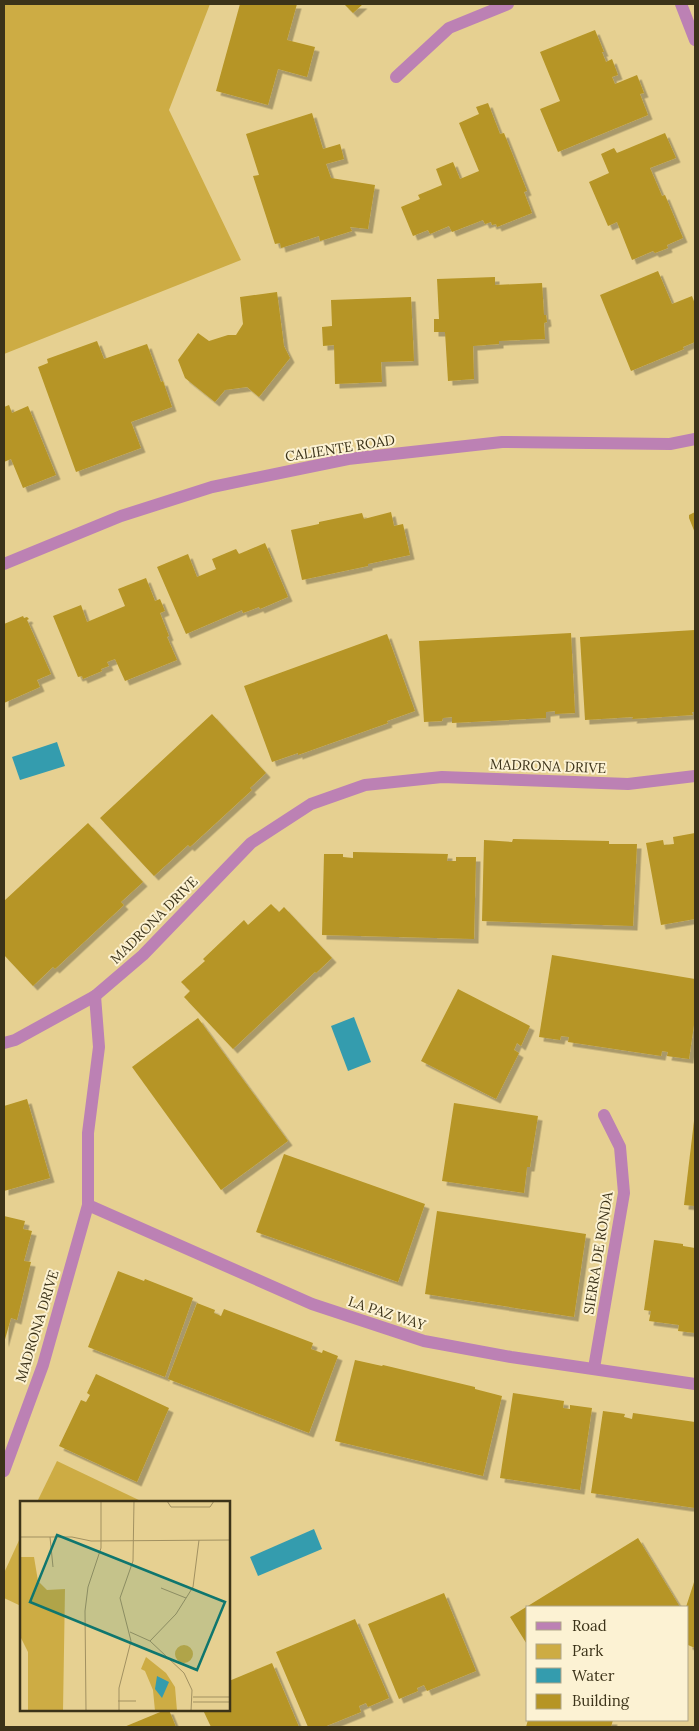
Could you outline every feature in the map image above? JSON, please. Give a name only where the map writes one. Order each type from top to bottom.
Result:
[{"type":"street","points":[[396,78],[449,28],[508,4]]},
{"type":"street","points":[[681,4],[695,40]]},
{"type":"street","name":"CALIENTE ROAD","points":[[4,564],[121,516],[212,487],[348,459],[502,442],[670,444],[695,439]]},
{"type":"street","name":"MADRONA DRIVE","points":[[4,1471],[43,1364],[88,1205],[88,1133],[99,1046],[95,996],[143,955],[252,843],[311,804],[365,784],[442,778],[628,784],[695,776]]},
{"type":"street","points":[[4,1043],[15,1040],[95,996]]},
{"type":"street","name":"SIERRA DE RONDA","points":[[594,1368],[624,1193],[620,1147],[604,1115]]},
{"type":"street","name":"LA PAZ WAY","points":[[88,1205],[312,1304],[414,1338],[511,1357],[695,1384]]},
{"type":"green space","points":[[4,4],[210,4],[169,110],[241,260],[4,354]]},
{"type":"green space","points":[[57,1461],[141,1501],[37,1501]]},
{"type":"green space","points":[[20,1538],[20,1606],[4,1598],[4,1573]]},
{"type":"water","points":[[57,742],[65,766],[20,780],[12,757]]},
{"type":"water","points":[[354,1017],[371,1062],[348,1071],[331,1026]]},
{"type":"water","points":[[314,1529],[322,1549],[258,1576],[250,1557]]},
{"type":"building","points":[[240,4],[297,4],[287,40],[315,47],[307,77],[278,69],[268,105],[216,91]]},
{"type":"building","points":[[344,4],[363,4],[353,13]]},
{"type":"building","points":[[595,30],[606,62],[612,59],[618,75],[612,77],[615,84],[637,75],[644,93],[640,94],[648,115],[558,152],[540,109],[560,101],[540,52]]},
{"type":"building","points":[[488,103],[500,134],[504,133],[527,191],[524,192],[532,213],[497,227],[496,224],[492,225],[491,222],[485,224],[483,220],[452,232],[449,226],[430,234],[428,230],[413,236],[401,207],[420,199],[418,195],[442,185],[436,169],[453,162],[460,179],[479,171],[459,123],[479,114],[476,107]]},
{"type":"building","points":[[312,113],[323,149],[340,144],[344,159],[326,164],[331,178],[375,185],[368,229],[350,227],[352,231],[320,241],[319,236],[281,248],[280,243],[275,244],[253,176],[259,175],[246,134]]},
{"type":"building","points":[[665,133],[676,158],[650,168],[662,196],[665,195],[683,238],[667,245],[668,248],[655,253],[653,251],[632,260],[617,222],[608,226],[589,182],[609,173],[601,154],[614,148],[617,153]]},
{"type":"building","points":[[658,271],[672,304],[692,296],[695,304],[695,342],[683,347],[684,349],[631,371],[600,295]]},
{"type":"building","points":[[495,277],[495,285],[542,283],[544,315],[546,315],[547,322],[544,323],[545,339],[499,341],[499,344],[473,346],[474,379],[448,381],[445,332],[434,332],[434,319],[439,319],[437,279]]},
{"type":"building","points":[[277,292],[284,346],[290,358],[259,397],[247,387],[225,390],[215,402],[185,378],[178,360],[198,333],[209,341],[228,335],[236,335],[243,324],[240,297]]},
{"type":"building","points":[[411,297],[414,361],[381,362],[382,382],[335,384],[334,345],[323,346],[322,327],[332,326],[331,300]]},
{"type":"building","points":[[97,341],[104,359],[147,344],[172,407],[131,422],[141,448],[76,472],[38,367],[48,363],[47,359]]},
{"type":"building","points":[[9,405],[12,413],[28,406],[56,475],[23,488],[11,459],[4,462],[4,407]]},
{"type":"building","points":[[391,512],[394,526],[403,524],[410,555],[302,580],[291,530],[362,513],[364,519]]},
{"type":"building","points":[[695,512],[695,533],[689,515]]},
{"type":"building","points":[[265,543],[288,597],[260,609],[259,607],[243,613],[242,610],[186,634],[157,567],[188,554],[197,577],[216,569],[212,559],[236,549],[239,554]]},
{"type":"building","points":[[146,578],[155,601],[160,599],[165,611],[160,613],[169,636],[167,637],[177,660],[125,681],[115,659],[107,662],[109,666],[101,669],[102,671],[83,679],[82,676],[78,677],[53,616],[81,605],[87,622],[125,606],[118,589]]},
{"type":"building","points":[[23,616],[29,619],[27,620],[51,674],[37,680],[40,687],[4,703],[4,624]]},
{"type":"building","points":[[695,630],[695,712],[692,712],[693,715],[585,720],[580,637]]},
{"type":"building","points":[[571,633],[575,713],[555,714],[555,711],[546,712],[546,718],[452,723],[452,717],[443,718],[442,721],[424,722],[419,641]]},
{"type":"building","points":[[387,634],[415,711],[387,721],[388,723],[298,755],[298,753],[272,762],[244,686]]},
{"type":"building","points":[[212,714],[266,773],[250,788],[252,790],[190,847],[188,845],[154,876],[100,818]]},
{"type":"building","points":[[88,823],[143,882],[121,902],[124,905],[55,969],[53,967],[33,986],[4,955],[4,901]]},
{"type":"building","points":[[695,833],[695,919],[661,925],[646,843],[663,840],[664,845],[674,844],[673,837]]},
{"type":"building","points":[[513,839],[609,841],[609,844],[637,844],[633,926],[482,921],[484,840],[512,842]]},
{"type":"building","points":[[353,852],[448,854],[447,861],[456,861],[456,857],[476,857],[474,939],[322,935],[324,854],[343,854],[343,857],[353,858]]},
{"type":"building","points":[[271,904],[279,912],[284,907],[332,958],[233,1049],[184,997],[190,991],[181,982],[205,961],[203,959],[244,920],[248,925]]},
{"type":"building","points":[[552,955],[695,979],[695,1018],[689,1059],[667,1056],[668,1052],[662,1051],[661,1056],[568,1042],[569,1037],[561,1036],[560,1040],[539,1037]]},
{"type":"building","points":[[458,989],[530,1026],[521,1046],[517,1043],[514,1050],[519,1053],[496,1099],[421,1061]]},
{"type":"building","points":[[198,1018],[288,1141],[221,1190],[132,1067]]},
{"type":"building","points":[[27,1099],[50,1178],[4,1191],[4,1106]]},
{"type":"building","points":[[454,1103],[538,1116],[530,1167],[527,1167],[524,1193],[442,1181]]},
{"type":"building","points":[[695,1121],[695,1206],[684,1205]]},
{"type":"building","points":[[284,1154],[425,1204],[398,1282],[256,1232]]},
{"type":"building","points":[[437,1211],[586,1234],[574,1317],[425,1294]]},
{"type":"building","points":[[4,1216],[25,1221],[23,1229],[32,1231],[24,1261],[31,1262],[17,1320],[11,1318],[4,1343]]},
{"type":"building","points":[[654,1240],[683,1244],[683,1246],[695,1248],[695,1333],[678,1331],[679,1325],[649,1321],[651,1311],[644,1310]]},
{"type":"building","points":[[118,1271],[144,1281],[145,1279],[193,1298],[165,1377],[88,1347]]},
{"type":"building","points":[[197,1303],[215,1310],[214,1313],[221,1316],[224,1309],[313,1343],[311,1349],[322,1353],[323,1350],[338,1356],[309,1433],[168,1379]]},
{"type":"building","points":[[355,1360],[475,1387],[475,1389],[502,1396],[483,1476],[335,1441]]},
{"type":"building","points":[[96,1374],[169,1408],[137,1482],[59,1446],[81,1400],[86,1402],[90,1395],[87,1393]]},
{"type":"building","points":[[513,1393],[564,1401],[563,1408],[570,1409],[570,1405],[592,1408],[580,1490],[500,1478]]},
{"type":"building","points":[[603,1411],[625,1414],[624,1417],[632,1419],[633,1413],[695,1422],[695,1508],[591,1493]]},
{"type":"building","points":[[638,1538],[679,1606],[528,1606]]},
{"type":"building","points":[[695,1579],[695,1648],[689,1645],[689,1606],[686,1606]]},
{"type":"building","points":[[444,1593],[476,1671],[427,1691],[424,1685],[417,1688],[418,1691],[399,1699],[368,1624]]},
{"type":"building","points":[[526,1607],[526,1643],[510,1617]]},
{"type":"building","points":[[355,1619],[389,1698],[368,1707],[366,1703],[359,1706],[361,1712],[324,1727],[308,1727],[276,1652]]},
{"type":"building","points":[[272,1663],[299,1727],[211,1727],[203,1711],[230,1711],[230,1681]]},
{"type":"building","points":[[163,1711],[169,1711],[176,1727],[124,1727]]},
{"type":"building","points":[[528,1721],[613,1721],[611,1727],[526,1727]]}]
